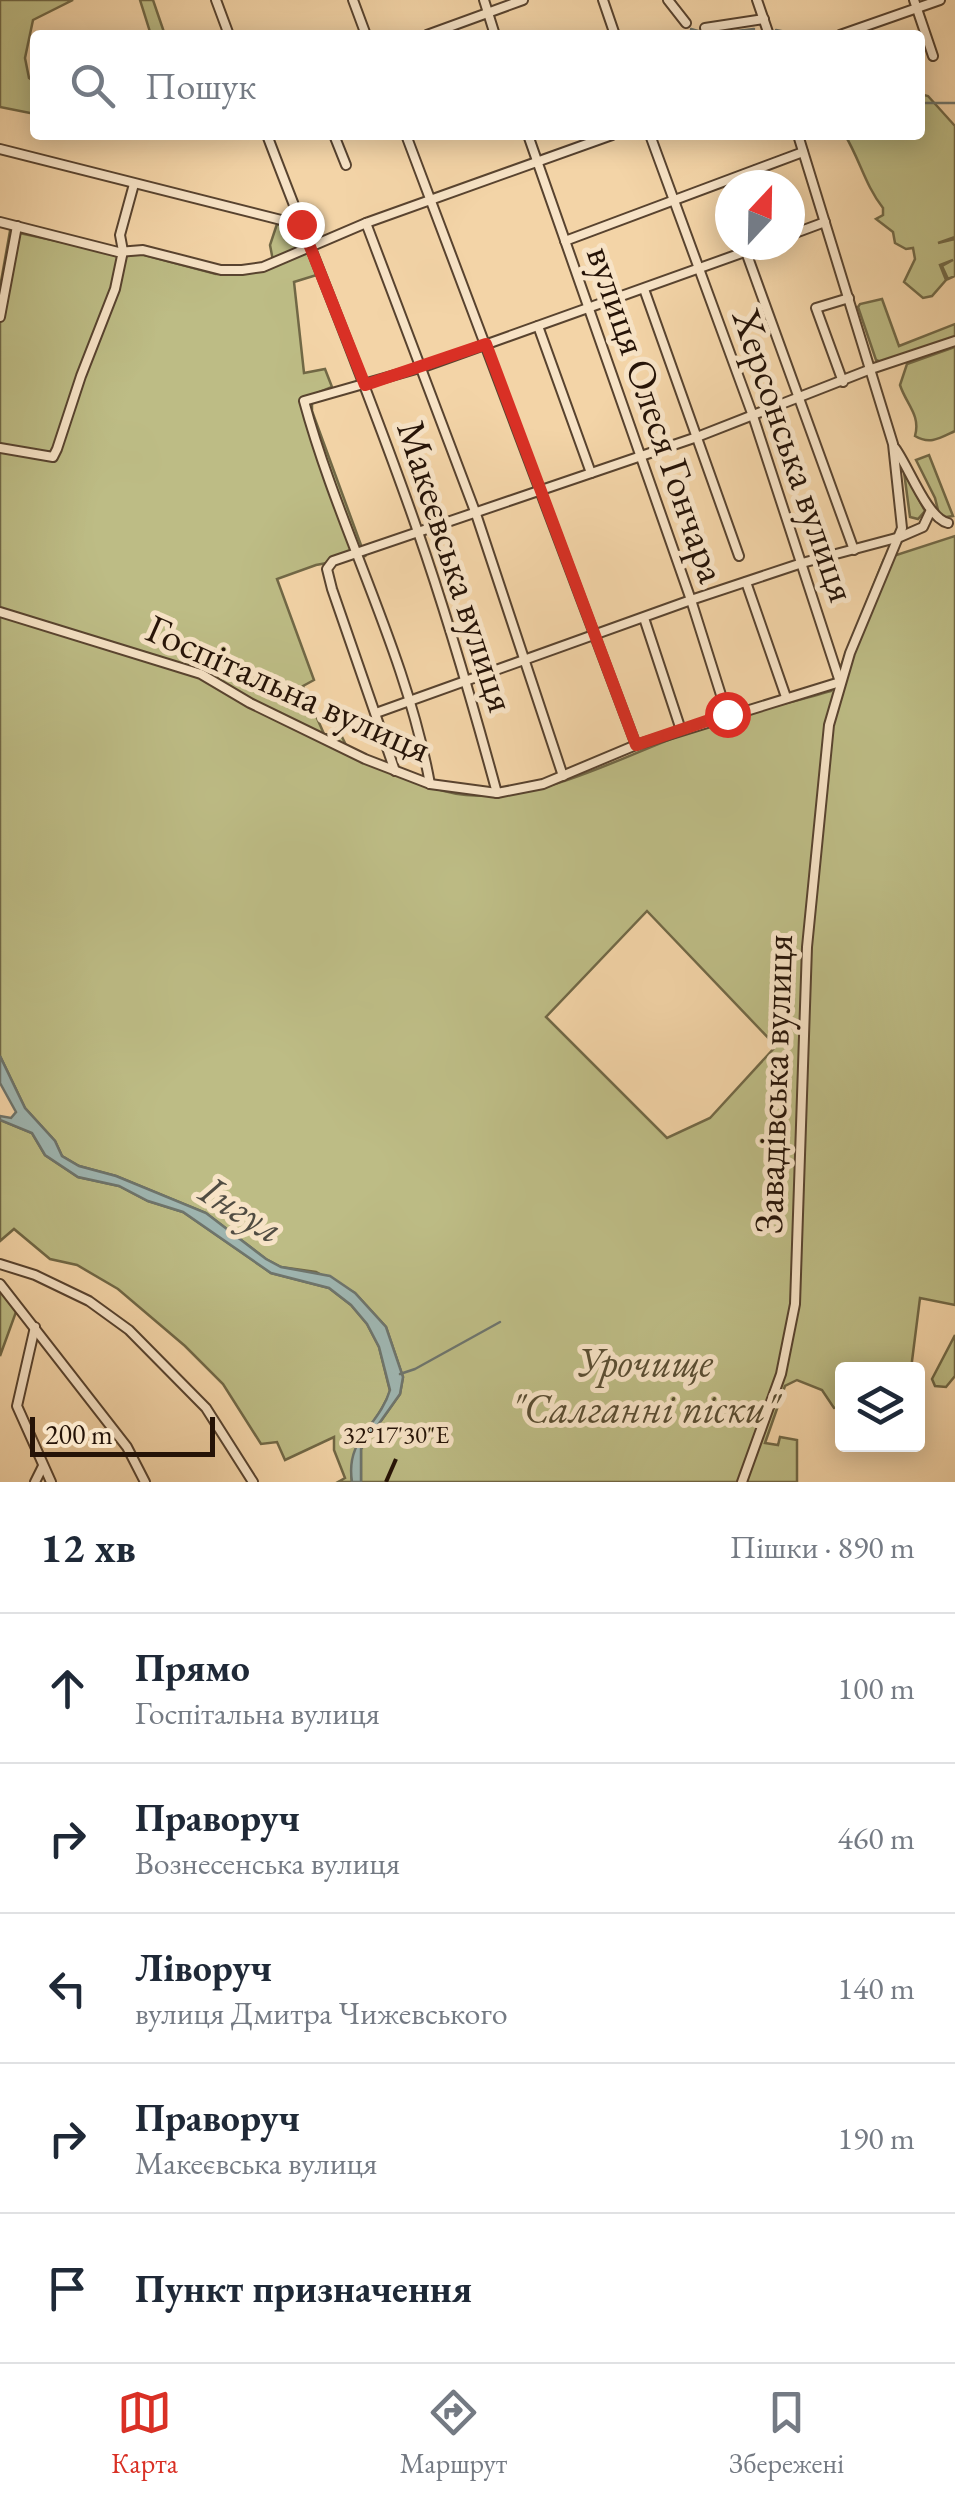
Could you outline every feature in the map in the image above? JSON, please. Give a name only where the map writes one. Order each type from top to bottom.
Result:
[{"type":"street","points":[[216,0],[227,30]]},
{"type":"street","points":[[353,0],[364,30]]},
{"type":"street","points":[[484,0],[493,30]]},
{"type":"street","points":[[441,30],[523,0]]},
{"type":"street","points":[[603,0],[613,30]]},
{"type":"street","points":[[668,0],[686,23]]},
{"type":"street","points":[[757,0],[767,30]]},
{"type":"street","points":[[852,30],[915,4],[940,0]]},
{"type":"street","points":[[915,4],[924,30]]},
{"type":"street","points":[[704,28],[764,20]]},
{"type":"street","points":[[925,33],[933,56]]},
{"type":"street","name":"Макеєвська вулиця","points":[[269,140],[419,534],[497,793]]},
{"type":"street","points":[[336,140],[346,165]]},
{"type":"street","points":[[408,140],[636,745]]},
{"type":"street","name":"вулиця Олеся Гончара","points":[[530,140],[642,457],[727,714]]},
{"type":"street","points":[[0,222],[221,270],[263,267],[320,241],[598,140]]},
{"type":"street","name":"Херсонська вулиця","points":[[652,140],[752,416],[840,682]]},
{"type":"street","points":[[799,140],[893,444],[900,537]]},
{"type":"street","points":[[0,149],[301,224]]},
{"type":"street","points":[[756,170],[803,152]]},
{"type":"street","points":[[0,448],[53,456],[115,289],[123,251],[120,235],[134,184]]},
{"type":"street","points":[[565,242],[715,185]]},
{"type":"street","points":[[805,230],[826,222]]},
{"type":"street","points":[[366,224],[476,514],[564,776]]},
{"type":"street","points":[[0,316],[17,226]]},
{"type":"street","points":[[430,784],[410,702],[330,487],[304,400],[422,367],[725,260]]},
{"type":"street","points":[[749,260],[854,550]]},
{"type":"street","points":[[644,289],[739,556]]},
{"type":"street","points":[[844,382],[816,308],[849,298]]},
{"type":"street","points":[[538,326],[591,472]]},
{"type":"street","points":[[396,771],[332,590],[327,569],[333,561],[642,457],[955,340]]},
{"type":"street","points":[[893,444],[930,512],[942,522],[952,521]]},
{"type":"street","points":[[895,469],[904,460]]},
{"type":"street","points":[[918,530],[928,522],[930,512]]},
{"type":"street","points":[[900,521],[918,530]]},
{"type":"street","points":[[376,713],[802,562],[952,521]]},
{"type":"street","name":"Завадівська вулиця","points":[[742,1482],[781,1374],[792,1321],[807,947],[829,724],[840,682],[900,537]]},
{"type":"street","points":[[746,582],[786,697]]},
{"type":"street","name":"Госпітальна вулиця","points":[[0,612],[200,674],[365,759],[430,784],[497,793],[543,784],[636,745],[840,682]]},
{"type":"street","points":[[644,618],[681,730]]},
{"type":"street","points":[[0,1264],[35,1275],[89,1302],[128,1330],[206,1408],[253,1482]]},
{"type":"street","points":[[0,1284],[127,1447],[145,1482]]},
{"type":"street","points":[[36,1327],[17,1406],[51,1482]]},
{"type":"street","points":[[35,1482],[43,1466]]},
{"type":"green space","points":[[0,0],[73,0],[33,20],[25,58],[30,79],[30,113],[0,107]]},
{"type":"green space","points":[[140,0],[153,0],[163,30],[149,30]]},
{"type":"green space","points":[[925,95],[928,96],[955,126],[955,237],[938,243],[955,239],[955,276],[948,279],[942,266],[953,260],[940,265],[946,280],[932,296],[923,298],[904,282],[915,259],[913,248],[895,243],[893,232],[876,219],[883,215],[883,208],[847,140],[925,140]]},
{"type":"green space","name":"Урочище \"Салганні піски\"","points":[[277,224],[302,229],[320,274],[294,282],[304,373],[325,369],[332,387],[312,395],[312,411],[365,556],[316,565],[277,579],[314,680],[303,686],[324,734],[341,735],[347,747],[420,783],[466,795],[522,792],[578,776],[702,728],[831,691],[884,559],[955,536],[955,1305],[920,1298],[912,1362],[835,1362],[835,1408],[822,1390],[797,1380],[785,1386],[765,1443],[778,1445],[780,1437],[797,1440],[797,1482],[361,1482],[361,1449],[400,1394],[403,1377],[386,1327],[355,1293],[316,1272],[281,1267],[266,1259],[206,1213],[116,1176],[79,1166],[62,1156],[55,1141],[25,1108],[0,1056],[0,287],[10,231],[118,254],[137,253],[216,274],[262,271],[274,266],[270,245]],"holes":[[[647,911],[776,1046],[710,1118],[667,1138],[546,1017]]]},
{"type":"green space","points":[[882,299],[899,346],[955,324],[955,338],[881,362],[876,360],[858,307]]},
{"type":"green space","points":[[955,347],[955,431],[935,440],[920,439],[915,436],[914,416],[900,385],[907,364]]},
{"type":"green space","points":[[929,455],[953,516],[940,518],[935,498],[916,460]]},
{"type":"green space","points":[[904,472],[925,511],[918,519],[910,517]]},
{"type":"green space","points":[[0,1120],[32,1133],[45,1155],[78,1177],[119,1186],[183,1212],[271,1273],[329,1288],[351,1305],[379,1347],[390,1391],[354,1455],[352,1482],[338,1482],[345,1478],[334,1450],[334,1437],[285,1460],[277,1442],[261,1444],[223,1384],[118,1289],[77,1265],[50,1259],[14,1229],[0,1241]]},
{"type":"green space","points":[[0,1289],[16,1312],[0,1356]]},
{"type":"green space","points":[[955,1335],[955,1376],[946,1387],[935,1386],[932,1379]]},
{"type":"water","points":[[0,1056],[25,1108],[55,1141],[62,1156],[79,1166],[116,1176],[206,1213],[281,1267],[330,1276],[355,1293],[386,1327],[403,1377],[400,1394],[361,1449],[361,1482],[352,1482],[353,1454],[390,1390],[379,1347],[351,1305],[329,1288],[271,1273],[183,1212],[119,1186],[78,1177],[45,1155],[32,1133],[0,1120],[0,1116],[11,1118],[16,1112],[0,1083]]},
{"type":"waterway","points":[[674,0],[680,10]]},
{"type":"waterway","points":[[745,30],[754,29]]},
{"type":"waterway","points":[[925,103],[955,103]]},
{"type":"waterway","points":[[400,1374],[500,1322]]},
{"type":"route","points":[[301,224],[365,385],[486,344],[636,745],[727,714]]},
{"type":"water label","name":"Інгул","points":[[242,1209]]}]
